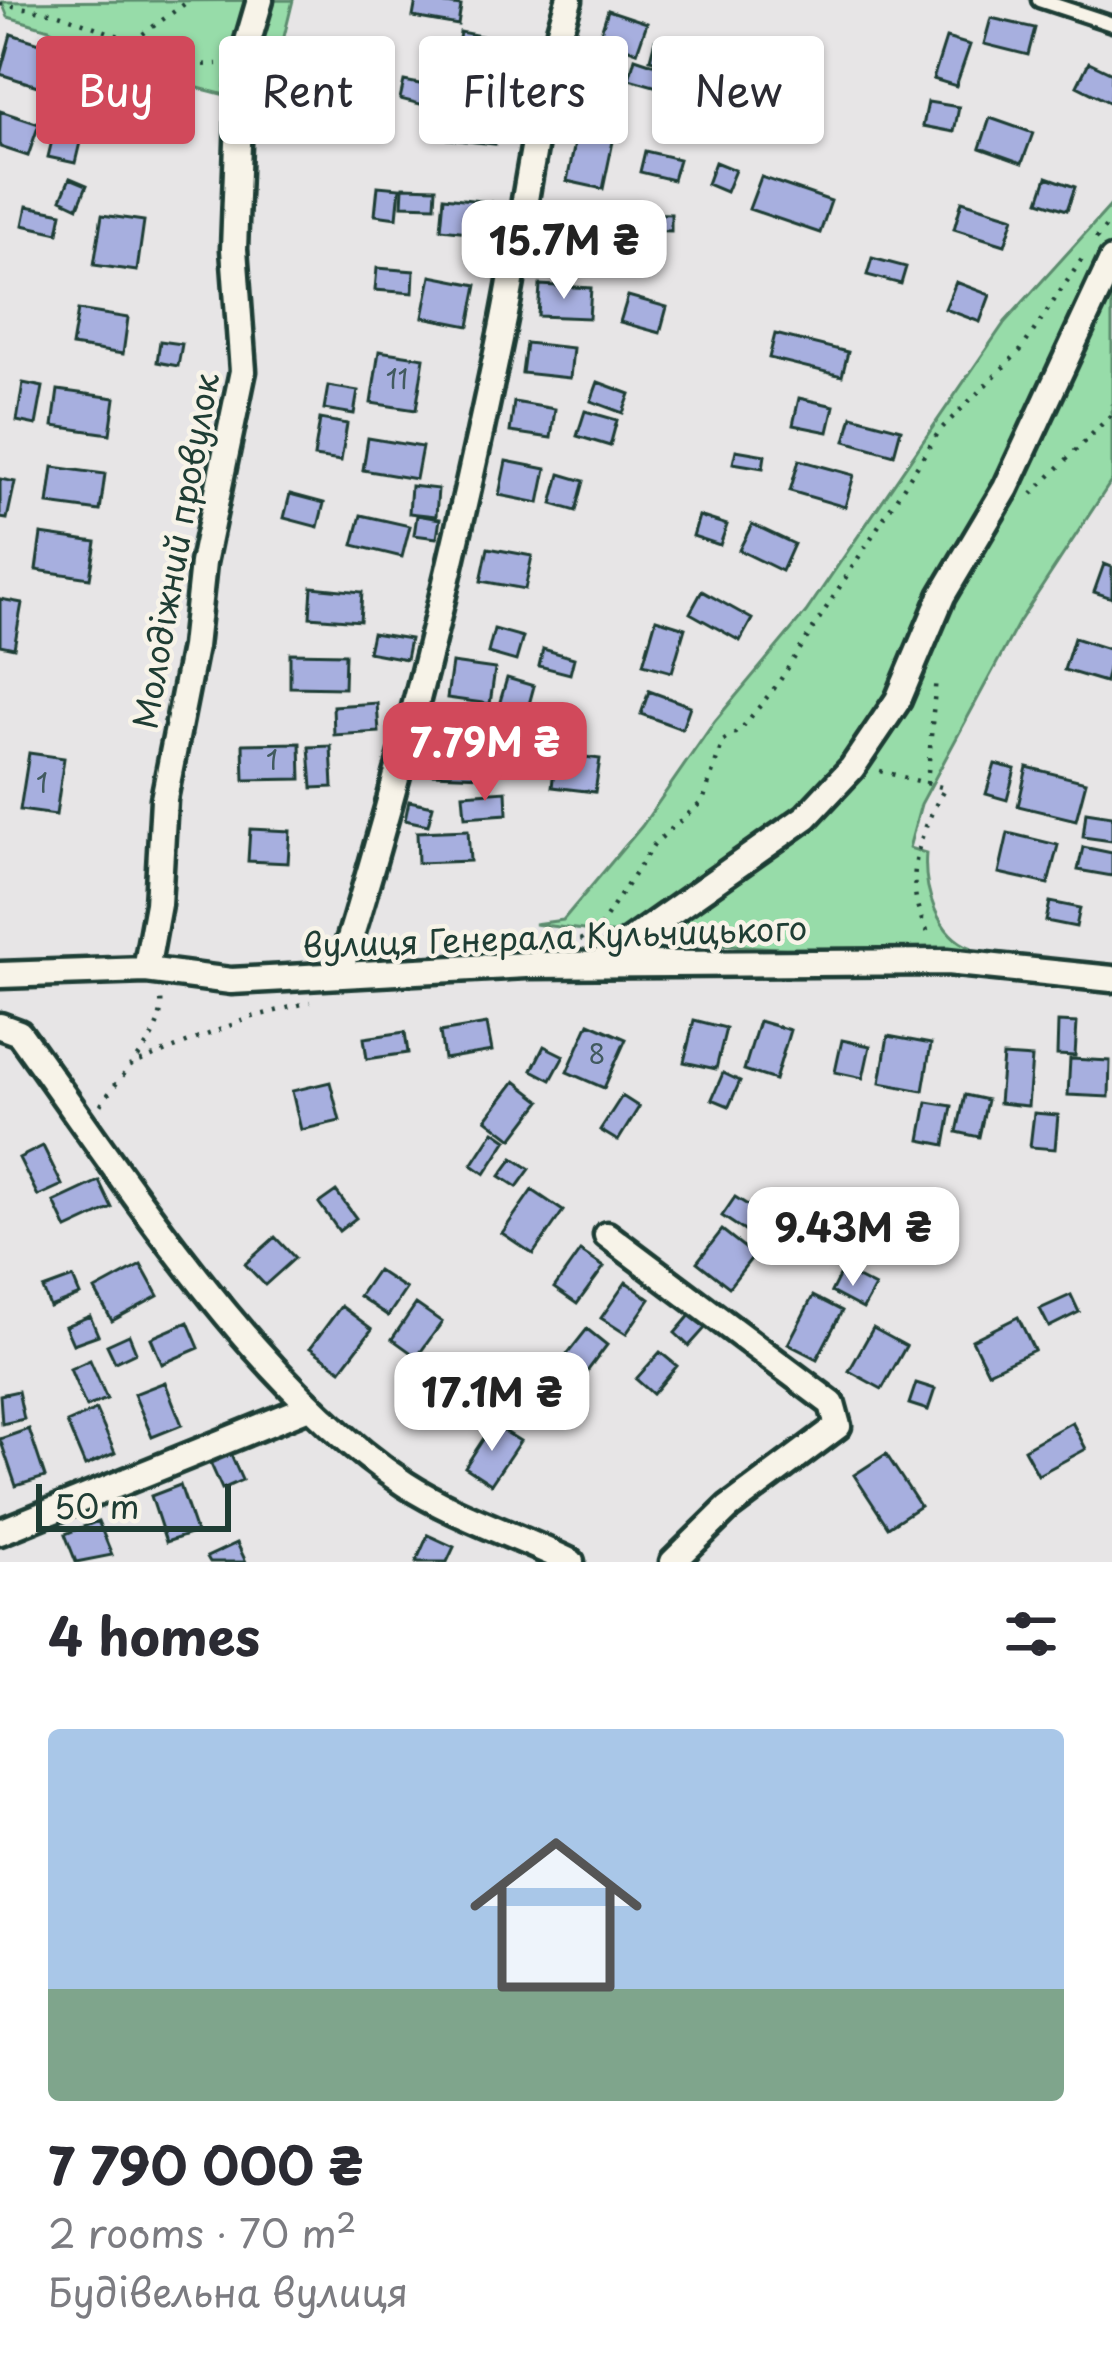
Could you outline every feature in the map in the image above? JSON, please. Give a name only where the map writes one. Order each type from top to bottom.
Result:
[{"type":"street","name":"Молодіжний провулок","points":[[249,36],[260,0]]},
{"type":"street","points":[[339,974],[374,865],[495,360],[553,52],[569,0]]},
{"type":"street","name":"Молодіжний провулок","points":[[146,970],[158,904],[164,799],[194,647],[203,563],[243,370],[234,249],[238,144]]},
{"type":"street","points":[[599,963],[806,817],[852,768],[898,700],[943,596],[1006,488],[1112,260]]},
{"type":"street","name":"вулиця Генерала Кульчицького","points":[[0,975],[146,970],[231,981],[599,963],[947,962],[1112,979]]},
{"type":"street","points":[[0,1026],[19,1033],[159,1228],[309,1407],[407,1485],[571,1562]]},
{"type":"street","points":[[607,1235],[832,1404],[838,1426],[728,1508],[673,1562]]},
{"type":"street","points":[[0,1532],[309,1407]]},
{"type":"lane","points":[[1039,0],[1112,24]]},
{"type":"path","points":[[140,36],[190,0]]},
{"type":"path","points":[[0,4],[56,13],[119,36]]},
{"type":"path","points":[[579,940],[598,928],[654,844],[703,801],[723,740],[741,729],[777,685],[940,430],[1022,350],[1112,219]]},
{"type":"path","points":[[1006,488],[1032,494],[1112,414]]},
{"type":"path","points":[[927,784],[938,703],[936,672]]},
{"type":"path","points":[[852,768],[893,772],[945,788],[930,813],[910,884],[920,919],[947,962]]},
{"type":"path","points":[[90,1132],[103,1101],[163,1016],[161,994],[146,970]]},
{"type":"path","points":[[129,1066],[249,1018],[305,1005],[339,974]]},
{"type":"green space","points":[[293,0],[284,36],[219,36],[219,93],[195,87],[195,36],[62,36],[8,17],[2,2]]},
{"type":"green space","points":[[1112,204],[1112,480],[1019,622],[921,804],[909,848],[926,853],[930,895],[941,922],[972,948],[808,950],[534,924],[563,920],[642,826],[715,721],[806,612],[1005,322]]},
{"type":"building","points":[[416,0],[461,6],[458,25],[413,17]]},
{"type":"building","points":[[608,10],[647,23],[637,52],[628,49],[628,36],[600,36]]},
{"type":"building","points":[[991,18],[1035,28],[1028,55],[984,44]]},
{"type":"building","points":[[11,34],[36,42],[36,85],[0,74]]},
{"type":"building","points":[[946,38],[970,45],[956,86],[933,79]]},
{"type":"building","points":[[635,58],[652,64],[652,85],[629,79]]},
{"type":"building","points":[[1089,62],[1112,73],[1111,103],[1077,86]]},
{"type":"building","points":[[404,81],[419,84],[419,104],[400,99]]},
{"type":"building","points":[[928,102],[959,107],[954,132],[923,126]]},
{"type":"building","points":[[0,111],[36,123],[28,156],[0,147]]},
{"type":"building","points":[[990,118],[1033,133],[1022,163],[980,148]]},
{"type":"building","points":[[51,144],[80,144],[75,163],[48,157]]},
{"type":"building","points":[[575,144],[612,144],[603,189],[567,181]]},
{"type":"building","points":[[645,151],[679,159],[673,180],[640,172]]},
{"type":"building","points":[[715,162],[735,170],[726,192],[707,184]]},
{"type":"building","points":[[761,177],[831,201],[820,233],[749,209]]},
{"type":"building","points":[[1047,177],[1075,187],[1067,210],[1039,201]]},
{"type":"building","points":[[70,178],[87,185],[78,207],[61,199]]},
{"type":"building","points":[[378,186],[400,188],[397,218],[375,215]]},
{"type":"building","points":[[403,187],[436,188],[435,206],[402,205]]},
{"type":"building","points":[[444,197],[491,202],[487,234],[441,229]]},
{"type":"building","points":[[962,201],[1014,217],[1005,245],[954,229]]},
{"type":"building","points":[[558,204],[606,214],[599,244],[552,233]]},
{"type":"building","points":[[27,206],[62,213],[58,233],[23,225]]},
{"type":"building","points":[[636,213],[671,214],[671,231],[636,230]]},
{"type":"building","points":[[102,215],[144,221],[137,271],[94,265]]},
{"type":"building","points":[[872,258],[906,267],[901,284],[867,275]]},
{"type":"building","points":[[377,268],[414,271],[413,293],[375,290]]},
{"type":"building","points":[[431,276],[477,285],[469,326],[423,317]]},
{"type":"building","points":[[956,282],[990,295],[980,322],[945,309]]},
{"type":"building","points":[[540,285],[591,288],[589,318],[538,316]]},
{"type":"building","points":[[628,296],[667,307],[660,333],[620,322]]},
{"type":"building","points":[[78,310],[128,318],[123,354],[72,346]]},
{"type":"building","points":[[775,334],[848,352],[842,376],[769,358]]},
{"type":"building","points":[[160,341],[182,344],[178,366],[157,362]]},
{"type":"building","points":[[526,343],[573,348],[570,378],[522,373]]},
{"type":"building","points":[[379,351],[424,358],[416,410],[371,403]]},
{"type":"building","points":[[598,382],[630,394],[623,413],[591,401]]},
{"type":"building","points":[[23,383],[43,387],[36,425],[17,421]]},
{"type":"building","points":[[328,386],[358,391],[354,414],[324,409]]},
{"type":"building","points":[[58,390],[115,398],[110,434],[53,426]]},
{"type":"building","points":[[799,398],[834,406],[828,432],[793,425]]},
{"type":"building","points":[[514,402],[555,409],[551,438],[510,432]]},
{"type":"building","points":[[585,411],[617,420],[610,446],[577,436]]},
{"type":"building","points":[[852,416],[901,429],[894,455],[845,441]]},
{"type":"building","points":[[320,419],[347,424],[341,461],[314,457]]},
{"type":"building","points":[[368,438],[422,447],[416,479],[363,470]]},
{"type":"building","points":[[736,450],[765,455],[763,468],[733,463]]},
{"type":"building","points":[[799,460],[854,475],[845,507],[790,491]]},
{"type":"building","points":[[506,461],[546,469],[539,503],[499,495]]},
{"type":"building","points":[[53,467],[105,474],[100,511],[48,504]]},
{"type":"building","points":[[560,474],[584,481],[576,511],[552,504]]},
{"type":"building","points":[[0,479],[15,482],[7,519],[0,518]]},
{"type":"building","points":[[411,486],[438,489],[436,516],[409,513]]},
{"type":"building","points":[[290,494],[324,503],[318,527],[284,518]]},
{"type":"building","points":[[361,515],[410,526],[402,557],[353,545]]},
{"type":"building","points":[[417,515],[440,519],[437,538],[414,535]]},
{"type":"building","points":[[699,516],[727,525],[720,545],[693,536]]},
{"type":"building","points":[[752,524],[794,544],[782,571],[739,550]]},
{"type":"building","points":[[41,534],[96,542],[90,578],[36,570]]},
{"type":"building","points":[[488,548],[532,556],[525,589],[481,581]]},
{"type":"building","points":[[1104,564],[1112,567],[1112,598],[1094,592]]},
{"type":"building","points":[[312,587],[362,592],[360,621],[310,617]]},
{"type":"building","points":[[702,591],[752,619],[740,641],[690,613]]},
{"type":"building","points":[[0,599],[22,603],[14,648],[0,645]]},
{"type":"building","points":[[656,619],[685,628],[672,672],[643,664]]},
{"type":"building","points":[[494,629],[523,637],[516,661],[488,653]]},
{"type":"building","points":[[372,633],[410,639],[406,659],[368,652]]},
{"type":"building","points":[[1074,638],[1112,650],[1105,682],[1064,670]]},
{"type":"building","points":[[543,649],[574,658],[570,674],[539,666]]},
{"type":"building","points":[[290,653],[345,654],[344,688],[290,687]]},
{"type":"building","points":[[452,663],[495,669],[490,704],[447,698]]},
{"type":"building","points":[[507,678],[534,686],[524,723],[496,715]]},
{"type":"building","points":[[649,691],[690,706],[682,729],[641,714]]},
{"type":"building","points":[[377,703],[379,732],[334,735],[333,706]]},
{"type":"building","points":[[435,741],[484,744],[483,776],[433,774]]},
{"type":"building","points":[[300,743],[301,779],[244,780],[243,744]]},
{"type":"building","points":[[331,746],[333,787],[312,788],[309,747]]},
{"type":"building","points":[[29,753],[64,758],[56,815],[20,810]]},
{"type":"building","points":[[556,753],[600,759],[595,792],[552,787]]},
{"type":"building","points":[[995,764],[1015,769],[1007,800],[986,794]]},
{"type":"building","points":[[1027,767],[1086,782],[1076,820],[1018,806]]},
{"type":"building","points":[[506,791],[507,814],[465,817],[463,794]]},
{"type":"building","points":[[409,801],[433,806],[428,825],[405,820]]},
{"type":"building","points":[[1086,812],[1112,816],[1112,841],[1083,837]]},
{"type":"building","points":[[250,829],[290,831],[288,863],[248,861]]},
{"type":"building","points":[[468,830],[470,861],[418,863],[417,832]]},
{"type":"building","points":[[1008,833],[1058,845],[1048,884],[999,873]]},
{"type":"building","points":[[1083,847],[1112,853],[1112,876],[1078,870]]},
{"type":"building","points":[[1050,902],[1080,908],[1076,927],[1046,921]]},
{"type":"building","points":[[694,1020],[726,1028],[716,1069],[684,1062]]},
{"type":"building","points":[[759,1021],[790,1030],[775,1080],[744,1070]]},
{"type":"building","points":[[1058,1022],[1077,1023],[1075,1056],[1057,1055]]},
{"type":"building","points":[[589,1023],[626,1039],[604,1088],[567,1072]]},
{"type":"building","points":[[487,1024],[492,1051],[444,1059],[440,1032]]},
{"type":"building","points":[[405,1032],[408,1053],[367,1059],[364,1038]]},
{"type":"building","points":[[888,1036],[931,1044],[923,1091],[880,1083]]},
{"type":"building","points":[[842,1040],[870,1046],[863,1078],[835,1072]]},
{"type":"building","points":[[544,1046],[564,1056],[551,1080],[532,1070]]},
{"type":"building","points":[[1003,1056],[1032,1058],[1028,1106],[999,1103]]},
{"type":"building","points":[[1070,1059],[1110,1061],[1109,1097],[1068,1095]]},
{"type":"building","points":[[723,1073],[740,1081],[729,1106],[712,1099]]},
{"type":"building","points":[[515,1081],[541,1101],[512,1139],[486,1119]]},
{"type":"building","points":[[330,1082],[340,1121],[301,1130],[292,1091]]},
{"type":"building","points":[[965,1095],[987,1100],[979,1137],[957,1132]]},
{"type":"building","points":[[622,1096],[639,1107],[618,1141],[600,1130]]},
{"type":"building","points":[[927,1102],[952,1106],[945,1145],[920,1140]]},
{"type":"building","points":[[1034,1113],[1058,1115],[1055,1149],[1030,1147]]},
{"type":"building","points":[[494,1131],[507,1140],[485,1174],[472,1165]]},
{"type":"building","points":[[43,1146],[62,1185],[38,1196],[19,1158]]},
{"type":"building","points":[[513,1158],[530,1169],[517,1187],[500,1176]]},
{"type":"building","points":[[99,1181],[112,1208],[67,1229],[54,1202]]},
{"type":"building","points":[[532,1190],[563,1211],[533,1254],[502,1233]]},
{"type":"building","points":[[336,1191],[356,1218],[339,1231],[319,1203]]},
{"type":"building","points":[[735,1197],[762,1214],[749,1234],[722,1216]]},
{"type":"building","points":[[775,1214],[790,1223],[778,1242],[763,1233]]},
{"type":"building","points":[[722,1230],[754,1255],[729,1287],[697,1262]]},
{"type":"building","points":[[275,1237],[295,1258],[265,1285],[245,1264]]},
{"type":"building","points":[[580,1251],[604,1267],[577,1304],[554,1288]]},
{"type":"building","points":[[141,1265],[158,1296],[112,1321],[95,1290]]},
{"type":"building","points":[[377,1270],[406,1289],[388,1316],[359,1296]]},
{"type":"building","points":[[842,1270],[875,1287],[863,1309],[831,1292]]},
{"type":"building","points":[[73,1278],[80,1295],[50,1307],[43,1289]]},
{"type":"building","points":[[626,1282],[650,1299],[626,1334],[601,1318]]},
{"type":"building","points":[[1071,1295],[1079,1312],[1049,1327],[1040,1309]]},
{"type":"building","points":[[813,1296],[842,1311],[817,1359],[788,1344]]},
{"type":"building","points":[[416,1304],[442,1322],[417,1357],[392,1339]]},
{"type":"building","points":[[341,1306],[372,1329],[341,1370],[310,1348]]},
{"type":"building","points":[[692,1313],[707,1326],[689,1346],[675,1333]]},
{"type":"building","points":[[90,1316],[98,1335],[73,1344],[65,1326]]},
{"type":"building","points":[[1018,1317],[1034,1350],[988,1372],[972,1340]]},
{"type":"building","points":[[188,1322],[199,1348],[162,1364],[151,1338]]},
{"type":"building","points":[[873,1328],[906,1346],[882,1389],[849,1371]]},
{"type":"building","points":[[587,1329],[607,1345],[586,1373],[565,1357]]},
{"type":"building","points":[[129,1335],[136,1352],[115,1362],[107,1345]]},
{"type":"building","points":[[660,1352],[677,1366],[653,1394],[636,1379]]},
{"type":"building","points":[[90,1360],[107,1399],[86,1407],[70,1369]]},
{"type":"building","points":[[436,1372],[455,1383],[436,1416],[416,1405]]},
{"type":"building","points":[[526,1375],[548,1391],[529,1418],[507,1402]]},
{"type":"building","points":[[165,1382],[182,1425],[152,1437],[134,1394]]},
{"type":"building","points":[[916,1383],[935,1389],[928,1410],[909,1404]]},
{"type":"building","points":[[18,1391],[24,1419],[2,1424],[0,1395]]},
{"type":"building","points":[[96,1410],[115,1453],[85,1466],[67,1423]]},
{"type":"building","points":[[1072,1422],[1086,1449],[1038,1475],[1024,1449]]},
{"type":"building","points":[[493,1424],[520,1441],[491,1484],[465,1467]]},
{"type":"building","points":[[29,1429],[45,1477],[16,1486],[0,1439]]},
{"type":"building","points":[[230,1453],[242,1480],[222,1489],[210,1462]]},
{"type":"building","points":[[886,1454],[920,1506],[888,1527],[854,1475]]},
{"type":"building","points":[[180,1485],[196,1532],[166,1542],[151,1496]]},
{"type":"building","points":[[98,1521],[112,1555],[76,1562],[65,1534]]},
{"type":"building","points":[[428,1535],[454,1547],[447,1562],[416,1562]]},
{"type":"building","points":[[237,1543],[246,1562],[210,1562],[207,1557]]}]
